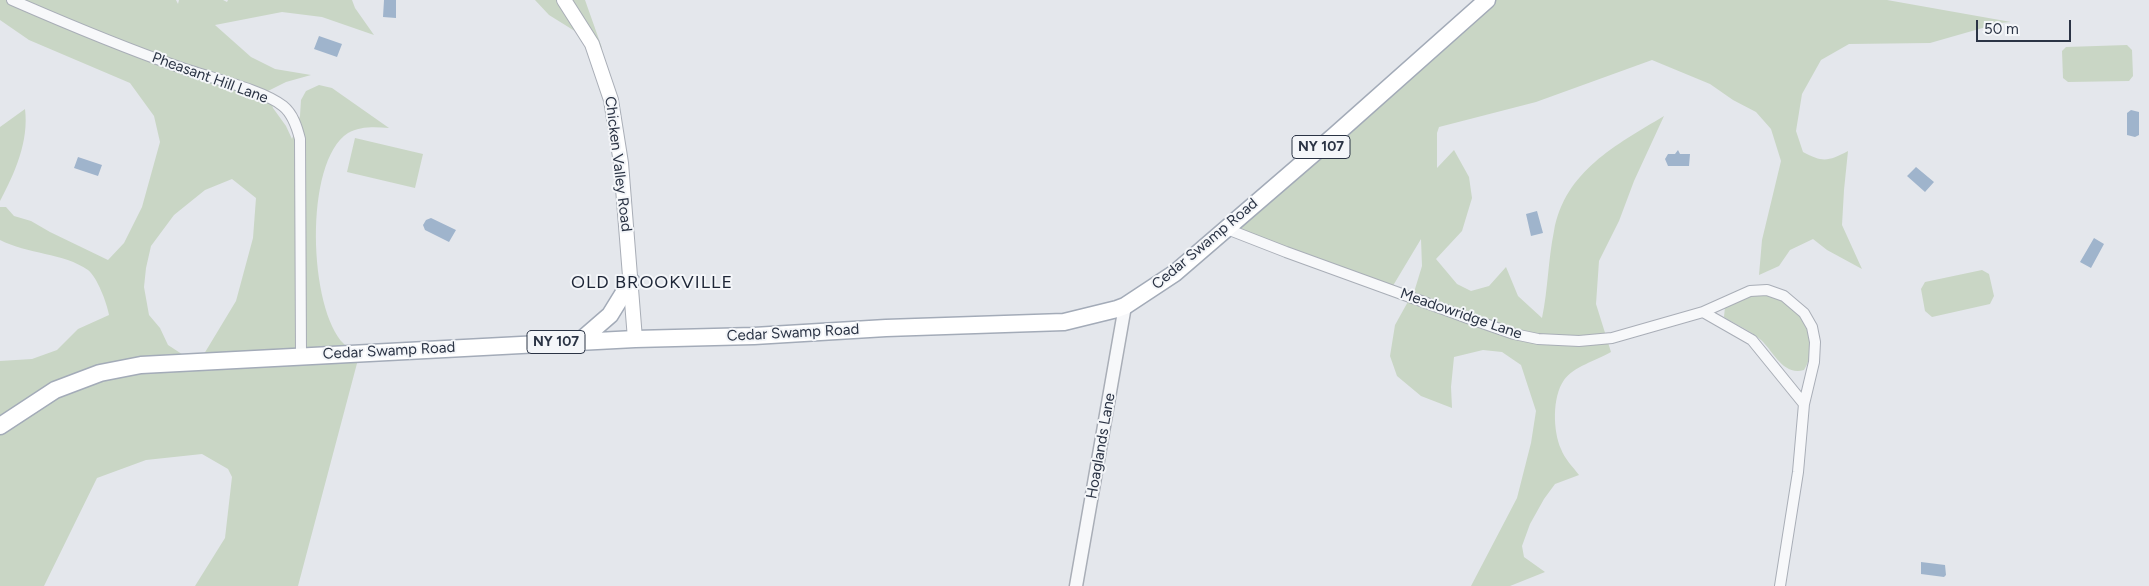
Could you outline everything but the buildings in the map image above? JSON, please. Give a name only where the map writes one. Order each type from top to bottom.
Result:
[{"type":"main road","name":"Chicken Valley Road","points":[[564,0],[592,44],[611,100],[621,163],[635,338]]},
{"type":"main road","name":"Cedar Swamp Road","points":[[0,426],[55,390],[100,373],[141,365],[635,338],[754,336],[886,328],[1064,322],[1125,306],[1174,273],[1227,229],[1487,0]]},
{"type":"main road","points":[[580,341],[610,316],[631,281]]},
{"type":"street","name":"Pheasant Hill Lane","points":[[12,0],[87,33],[181,68],[264,95],[282,105],[289,112],[295,122],[300,139],[301,355]]},
{"type":"street","name":"Meadowridge Lane","points":[[1227,229],[1465,317],[1514,334],[1538,339],[1579,341],[1612,338],[1703,312],[1750,291],[1767,290],[1784,296],[1798,306],[1812,327],[1815,342],[1814,362],[1804,404],[1798,472],[1780,586]]},
{"type":"street","name":"Hoaglands Lane","points":[[1076,586],[1125,306]]},
{"type":"street","points":[[1703,312],[1752,340],[1804,404]]},
{"type":"green space","points":[[0,0],[176,0],[178,4],[179,0],[223,0],[227,2],[228,0],[352,0],[355,8],[374,35],[322,17],[282,12],[215,25],[251,57],[275,69],[311,75],[286,82],[268,91],[273,108],[286,126],[292,139],[300,116],[301,100],[306,91],[319,85],[332,88],[389,128],[363,128],[348,133],[333,149],[323,173],[318,204],[316,237],[318,270],[324,301],[332,326],[345,345],[353,351],[193,359],[204,354],[236,301],[253,238],[256,198],[232,179],[205,190],[174,215],[151,246],[144,287],[149,315],[160,328],[168,345],[190,359],[136,362],[91,372],[50,388],[0,422],[0,361],[32,359],[57,350],[78,329],[109,315],[95,278],[88,270],[68,260],[11,245],[0,240],[0,207],[6,207],[14,216],[31,221],[108,260],[124,243],[142,207],[160,142],[154,116],[130,83],[29,40],[0,20]]},
{"type":"green space","points":[[535,0],[585,0],[602,48],[549,15]]},
{"type":"green space","points":[[1487,0],[1887,0],[2011,22],[2000,23],[1930,43],[1849,44],[1821,60],[1802,94],[1796,131],[1803,152],[1816,158],[1831,159],[1848,151],[1842,225],[1862,269],[1827,250],[1813,239],[1790,250],[1779,266],[1759,275],[1762,240],[1781,161],[1771,129],[1756,112],[1733,100],[1710,84],[1652,60],[1536,102],[1439,127],[1437,133],[1437,168],[1454,150],[1469,177],[1472,198],[1462,231],[1436,259],[1457,284],[1471,291],[1489,286],[1506,267],[1518,296],[1542,318],[1554,231],[1560,210],[1569,192],[1581,176],[1611,149],[1664,116],[1634,181],[1619,221],[1599,261],[1596,304],[1611,352],[1573,371],[1564,380],[1557,395],[1555,424],[1558,442],[1564,456],[1579,475],[1555,484],[1530,524],[1522,546],[1524,557],[1545,572],[1510,586],[1471,586],[1517,498],[1531,443],[1536,411],[1521,365],[1502,352],[1483,350],[1454,357],[1451,387],[1452,408],[1421,396],[1397,376],[1390,356],[1395,325],[1415,289],[1422,266],[1421,239],[1391,289],[1227,229]]},
{"type":"green space","points":[[2127,45],[2132,50],[2133,76],[2129,81],[2068,82],[2063,78],[2062,51],[2066,47]]},
{"type":"green space","points":[[25,109],[26,121],[23,145],[11,179],[0,201],[0,127]]},
{"type":"green space","points":[[355,138],[423,154],[415,188],[347,172]]},
{"type":"green space","points":[[1982,270],[1989,274],[1994,296],[1990,304],[1932,317],[1925,311],[1921,289],[1925,282]]},
{"type":"green space","points":[[1756,295],[1782,299],[1798,312],[1804,321],[1811,340],[1811,350],[1804,370],[1790,370],[1780,362],[1757,336],[1724,317],[1725,307],[1737,298]]},
{"type":"green space","points":[[360,352],[298,586],[195,586],[225,538],[232,477],[228,469],[202,454],[146,460],[97,478],[44,586],[0,586],[0,426],[100,373]]},
{"type":"water","points":[[384,0],[396,0],[396,18],[383,17]]},
{"type":"water","points":[[319,36],[342,44],[337,57],[314,49]]},
{"type":"water","points":[[2131,110],[2139,112],[2139,135],[2135,137],[2127,135],[2127,113]]},
{"type":"water","points":[[1678,150],[1680,154],[1690,154],[1689,166],[1668,166],[1665,159],[1668,154],[1675,154]]},
{"type":"water","points":[[78,157],[102,165],[98,176],[74,168]]},
{"type":"water","points":[[1916,167],[1934,182],[1925,192],[1907,176]]},
{"type":"water","points":[[1537,211],[1543,233],[1531,236],[1526,214]]},
{"type":"water","points":[[431,218],[456,230],[449,242],[425,230],[423,225],[426,220]]},
{"type":"water","points":[[2094,238],[2104,244],[2091,268],[2080,262]]},
{"type":"water","points":[[1921,562],[1945,565],[1946,575],[1944,577],[1921,574]]},
{"type":"district","name":"OLD BROOKVILLE","points":[[652,283]]}]
